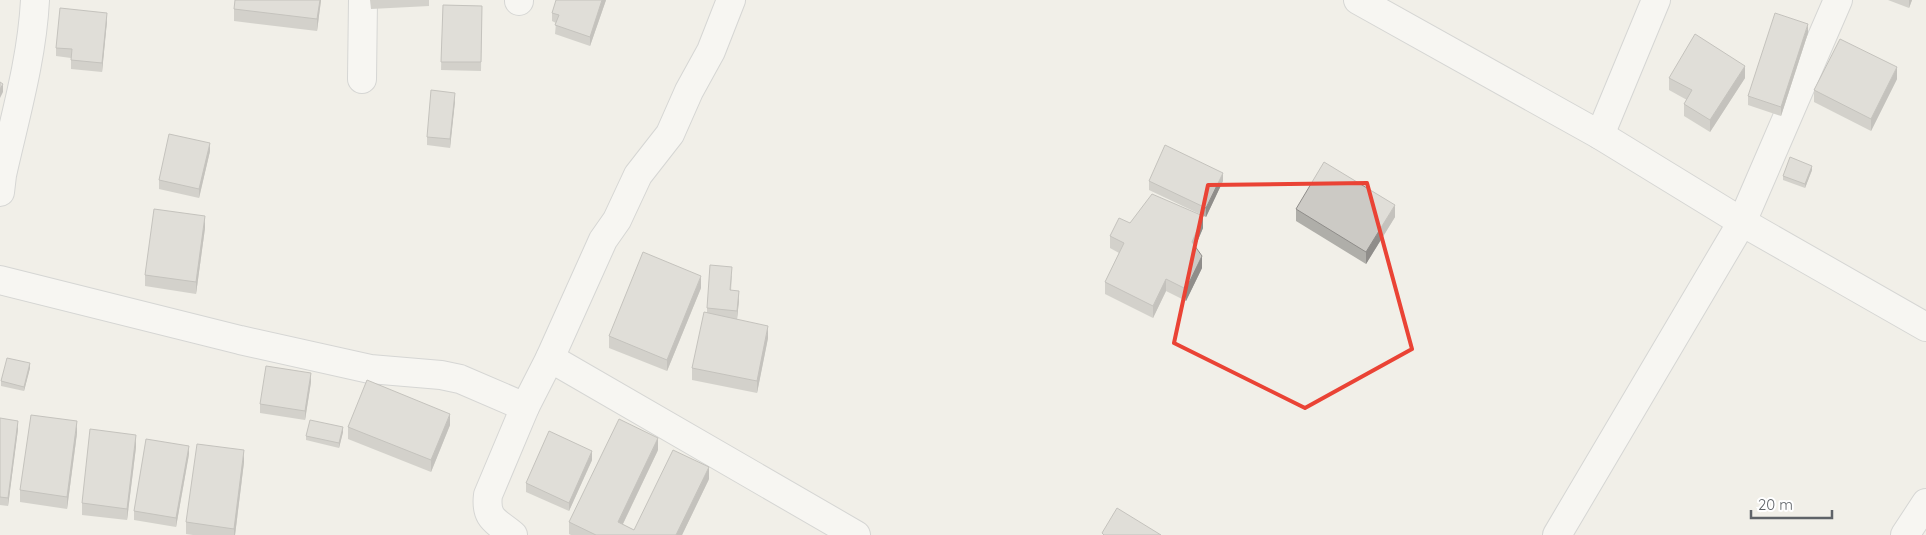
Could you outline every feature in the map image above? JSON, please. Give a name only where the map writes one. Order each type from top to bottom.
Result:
[{"type":"street","points":[[0,192],[2,175],[30,53],[34,29],[35,0]]},
{"type":"street","points":[[362,0],[362,79]]},
{"type":"street","points":[[513,535],[489,516],[486,505],[488,495],[526,407],[603,240],[617,220],[638,175],[670,134],[689,91],[711,51],[731,0]]},
{"type":"street","points":[[1358,0],[1600,135],[1742,222],[1926,327]]},
{"type":"street","points":[[1600,135],[1656,0]]},
{"type":"street","points":[[1557,535],[1742,222],[1838,0]]},
{"type":"street","points":[[0,280],[240,340],[370,369],[441,375],[460,380],[526,407]]},
{"type":"street","points":[[550,358],[856,535]]},
{"type":"street","points":[[1904,535],[1926,503]]},
{"type":"highlighted area","points":[[1367,183],[1412,349],[1305,408],[1174,343],[1208,185]]},
{"type":"building","points":[[235,0],[320,0],[317,19],[234,9]]},
{"type":"building","points":[[556,0],[602,0],[590,37],[555,25],[559,15],[552,13]]},
{"type":"building","points":[[443,5],[482,6],[481,62],[441,62]]},
{"type":"building","points":[[60,8],[107,13],[102,63],[71,60],[72,49],[56,48]]},
{"type":"building","points":[[1775,13],[1808,24],[1781,107],[1748,96]]},
{"type":"building","points":[[1695,34],[1745,66],[1710,120],[1684,104],[1692,90],[1669,78]]},
{"type":"building","points":[[1840,39],[1897,67],[1871,119],[1814,90]]},
{"type":"building","points":[[431,90],[455,93],[450,139],[427,137]]},
{"type":"building","points":[[169,134],[210,143],[199,189],[159,180]]},
{"type":"building","points":[[1165,145],[1223,173],[1206,208],[1149,181]]},
{"type":"building","points":[[1790,157],[1812,166],[1805,184],[1783,176]]},
{"type":"building","points":[[1324,162],[1395,205],[1366,252],[1296,209]]},
{"type":"building","points":[[1152,194],[1203,216],[1192,242],[1202,256],[1186,289],[1166,279],[1153,306],[1105,282],[1124,243],[1110,236],[1119,218],[1130,223]]},
{"type":"building","points":[[154,209],[205,216],[196,282],[145,275]]},
{"type":"building","points":[[643,252],[701,276],[667,360],[609,336]]},
{"type":"building","points":[[710,265],[732,267],[730,290],[739,291],[737,311],[707,308]]},
{"type":"building","points":[[704,312],[768,326],[757,381],[692,368]]},
{"type":"building","points":[[7,358],[30,363],[24,387],[1,381]]},
{"type":"building","points":[[266,366],[311,373],[305,411],[260,404]]},
{"type":"building","points":[[367,380],[450,414],[431,460],[348,427]]},
{"type":"building","points":[[31,415],[77,421],[67,497],[20,490]]},
{"type":"building","points":[[0,418],[18,421],[8,498],[0,497]]},
{"type":"building","points":[[619,419],[658,438],[618,522],[634,530],[673,450],[709,467],[676,535],[596,535],[569,522]]},
{"type":"building","points":[[310,420],[343,427],[339,443],[306,436]]},
{"type":"building","points":[[90,429],[136,435],[127,509],[82,503]]},
{"type":"building","points":[[549,431],[592,451],[569,503],[526,483]]},
{"type":"building","points":[[146,439],[189,446],[176,518],[134,511]]},
{"type":"building","points":[[197,444],[244,450],[234,529],[186,522]]},
{"type":"building","points":[[1117,508],[1161,535],[1104,535],[1102,533]]}]
